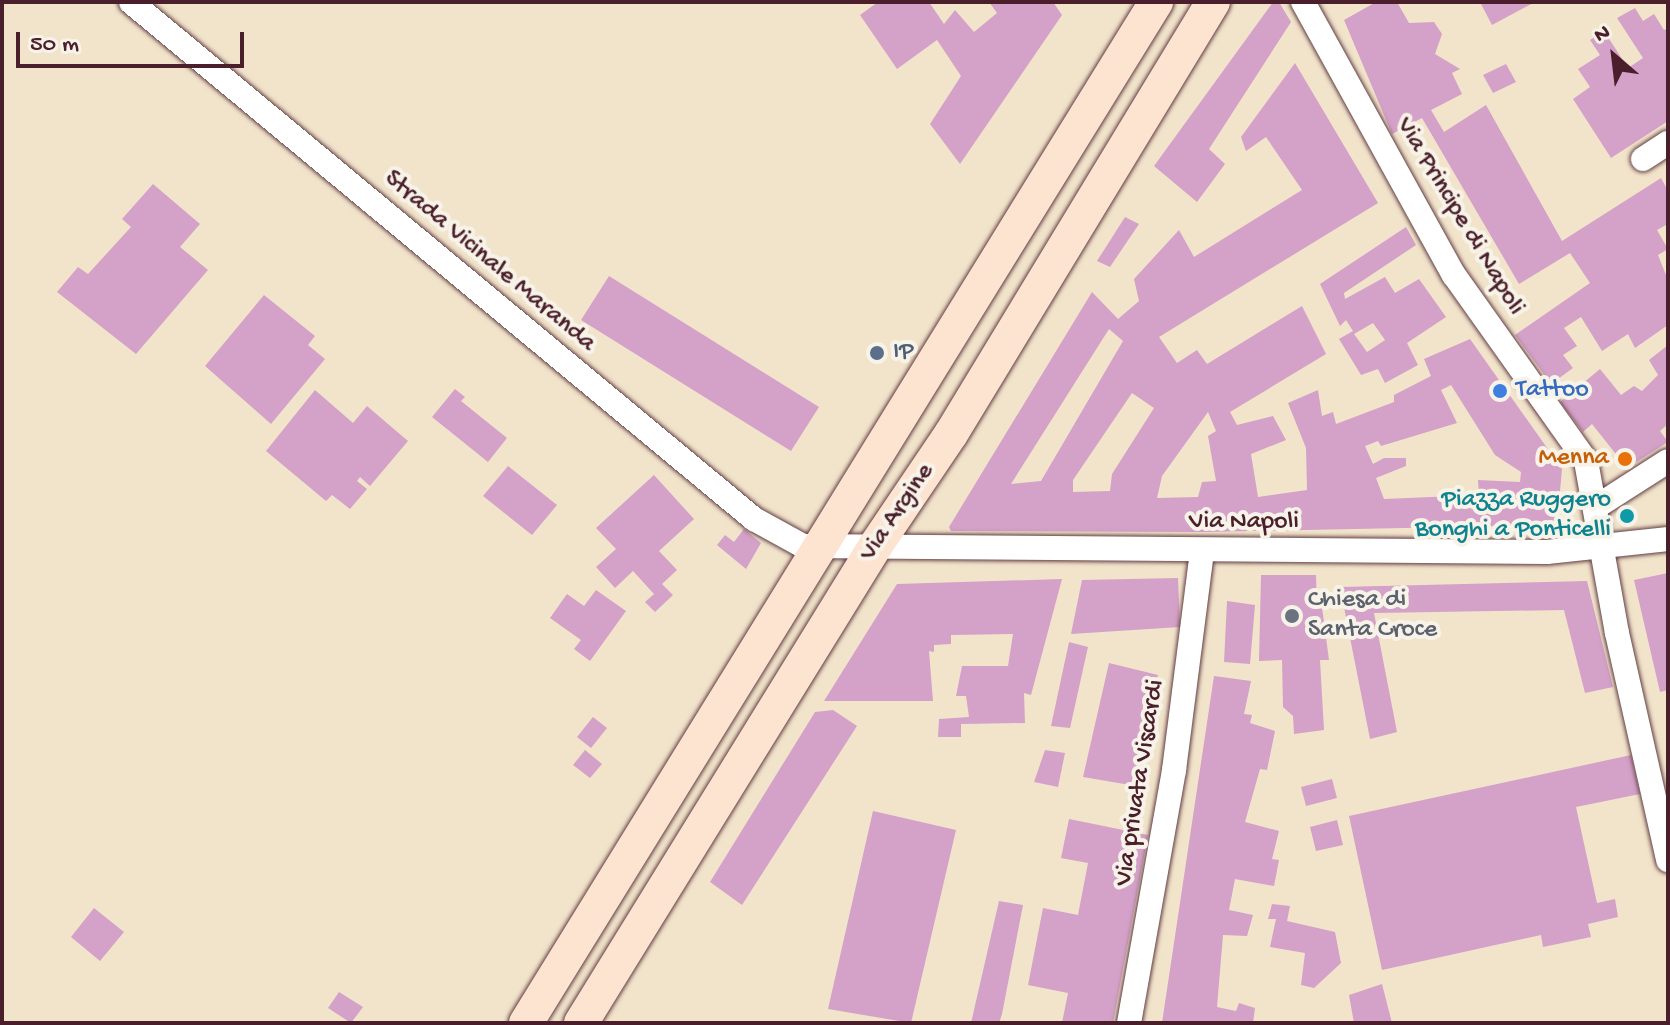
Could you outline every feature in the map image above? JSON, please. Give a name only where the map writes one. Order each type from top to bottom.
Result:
[{"type":"street","name":"Strada Vicinale Maranda","points":[[131,2],[754,519],[786,539],[819,550]]},
{"type":"street","name":"Via Argine","points":[[526,1023],[1156,2]]},
{"type":"street","name":"Via Argine","points":[[581,1023],[876,545],[951,434],[1213,2]]},
{"type":"street","name":"Via Principe di Napoli","points":[[1303,2],[1454,275],[1586,461],[1604,544],[1617,633],[1668,860]]},
{"type":"street","points":[[1643,159],[1668,143]]},
{"type":"street","points":[[1596,507],[1668,461]]},
{"type":"street","name":"Via Napoli","points":[[819,550],[876,545],[1202,551],[1547,552],[1668,539]]},
{"type":"street","name":"Via privata Viscardi","points":[[1129,1023],[1174,770],[1202,551]]},
{"type":"building","points":[[878,2],[929,2],[944,24],[955,10],[974,32],[997,13],[989,2],[1053,2],[1062,15],[960,164],[930,124],[961,76],[937,40],[897,69],[860,15]]},
{"type":"building","points":[[1273,2],[1279,2],[1291,22],[1209,149],[1225,164],[1197,202],[1154,166]]},
{"type":"building","points":[[1376,2],[1397,2],[1409,23],[1434,22],[1442,34],[1435,54],[1460,69],[1452,73],[1462,94],[1431,110],[1444,132],[1486,105],[1562,241],[1661,178],[1668,191],[1668,224],[1657,230],[1668,249],[1658,255],[1668,280],[1668,325],[1635,348],[1628,334],[1602,351],[1581,317],[1564,328],[1577,346],[1563,355],[1573,368],[1551,384],[1515,335],[1590,283],[1570,253],[1519,284],[1422,118],[1392,134],[1344,20]]},
{"type":"building","points":[[1480,2],[1535,2],[1492,25]]},
{"type":"building","points":[[1635,8],[1643,21],[1654,14],[1664,30],[1668,28],[1668,121],[1611,158],[1573,99],[1590,87],[1578,69],[1600,55],[1590,40],[1604,31],[1628,68],[1643,58],[1617,18]]},
{"type":"building","points":[[1295,63],[1378,203],[1159,337],[1177,363],[1197,350],[1207,364],[1302,306],[1326,354],[1230,412],[1237,425],[1273,416],[1286,440],[1251,454],[1258,497],[1307,490],[1306,448],[1288,403],[1318,390],[1322,416],[1333,412],[1336,424],[1394,402],[1394,395],[1431,376],[1424,359],[1470,339],[1562,469],[1557,525],[1202,532],[951,531],[949,527],[1092,292],[1118,319],[1139,301],[1134,279],[1179,230],[1194,257],[1302,190],[1266,137],[1246,151],[1241,137]],"holes":[[[1109,329],[1123,341],[1041,481],[1011,484]],[[1451,385],[1495,455],[1521,472],[1520,482],[1478,480],[1479,495],[1384,499],[1376,478],[1406,466],[1406,458],[1384,458],[1373,464],[1365,446],[1378,441],[1381,446],[1457,423],[1441,390]],[[1132,393],[1154,408],[1112,474],[1110,491],[1073,492],[1073,480]],[[1208,412],[1216,431],[1208,436],[1216,481],[1202,482],[1198,497],[1157,498],[1162,476]]]},
{"type":"building","points":[[1506,64],[1516,82],[1493,93],[1483,75]]},
{"type":"building","points":[[153,184],[200,224],[180,247],[208,270],[136,354],[57,292],[78,267],[88,274],[131,227],[122,219]]},
{"type":"building","points":[[1125,217],[1139,224],[1110,267],[1097,261]]},
{"type":"building","points":[[1406,227],[1416,245],[1344,293],[1345,299],[1385,277],[1395,293],[1419,279],[1446,317],[1407,343],[1418,365],[1385,383],[1378,369],[1361,375],[1339,339],[1353,331],[1346,320],[1340,326],[1320,284]],"holes":[[[1373,323],[1385,340],[1367,352],[1354,334]]]},
{"type":"building","points":[[609,276],[819,407],[791,451],[581,320]]},
{"type":"building","points":[[264,295],[315,336],[308,345],[325,359],[271,424],[205,366]]},
{"type":"building","points":[[1668,345],[1668,424],[1660,431],[1668,442],[1627,468],[1592,424],[1583,432],[1560,402],[1600,369],[1621,395],[1634,386],[1642,391],[1658,375],[1649,360]]},
{"type":"building","points":[[455,389],[465,397],[461,401],[507,438],[488,462],[432,417]]},
{"type":"building","points":[[315,390],[353,423],[367,406],[408,441],[370,486],[360,477],[357,481],[367,489],[350,509],[332,495],[326,501],[266,451]]},
{"type":"building","points":[[508,466],[557,505],[532,535],[483,496]]},
{"type":"building","points":[[654,475],[694,519],[659,551],[677,570],[662,584],[673,595],[655,612],[645,602],[654,594],[633,571],[615,588],[596,567],[616,549],[596,528]]},
{"type":"building","points":[[744,529],[761,543],[746,569],[717,545],[725,535],[734,542]]},
{"type":"building","points":[[1668,573],[1668,690],[1660,692],[1634,580]]},
{"type":"building","name":"Chiesa di Santa Croce","points":[[1261,575],[1316,575],[1317,607],[1322,607],[1329,660],[1320,660],[1324,730],[1294,734],[1293,716],[1283,707],[1282,660],[1259,661]]},
{"type":"building","points":[[1178,578],[1180,627],[1071,634],[1082,580]]},
{"type":"building","points":[[1062,579],[1031,695],[1024,693],[1025,723],[961,724],[961,737],[938,737],[939,719],[969,717],[966,696],[956,696],[962,666],[1008,666],[1013,634],[951,635],[951,644],[934,645],[934,652],[929,651],[933,701],[824,701],[897,584]]},
{"type":"building","points":[[1587,581],[1613,687],[1585,693],[1564,610],[1374,613],[1397,732],[1370,739],[1340,587]]},
{"type":"building","points":[[596,590],[626,611],[590,661],[574,649],[581,640],[550,618],[567,594],[584,606]]},
{"type":"building","points":[[1227,601],[1255,605],[1250,664],[1224,662]]},
{"type":"building","points":[[1069,642],[1088,647],[1070,728],[1051,726]]},
{"type":"building","points":[[1109,663],[1158,675],[1136,786],[1083,777]]},
{"type":"building","points":[[1214,676],[1251,681],[1244,714],[1252,715],[1250,723],[1275,731],[1267,770],[1260,769],[1245,822],[1279,831],[1272,859],[1279,860],[1274,886],[1235,879],[1229,910],[1253,915],[1247,936],[1223,935],[1217,1007],[1236,1011],[1239,1003],[1255,1008],[1253,1023],[1162,1023]]},
{"type":"building","points":[[833,710],[857,726],[742,905],[710,882],[815,712]]},
{"type":"building","points":[[593,717],[607,728],[591,748],[577,737]]},
{"type":"building","points":[[585,750],[602,764],[590,778],[573,765]]},
{"type":"building","points":[[1045,750],[1065,753],[1058,787],[1034,782]]},
{"type":"building","points":[[1631,755],[1640,794],[1576,807],[1597,903],[1615,899],[1618,917],[1588,924],[1591,937],[1543,947],[1541,935],[1382,970],[1349,816]]},
{"type":"building","points":[[1332,779],[1337,798],[1306,806],[1301,787]]},
{"type":"building","points":[[873,811],[956,830],[911,1023],[828,1009]]},
{"type":"building","points":[[1069,819],[1148,835],[1113,1023],[1062,1023],[1068,993],[1028,985],[1043,908],[1078,915],[1088,863],[1061,858]]},
{"type":"building","points":[[1337,820],[1343,845],[1316,851],[1310,827]]},
{"type":"building","points":[[999,901],[1023,905],[1002,1014],[999,1023],[971,1023]]},
{"type":"building","points":[[1272,904],[1290,906],[1287,921],[1335,932],[1341,963],[1314,988],[1301,985],[1305,953],[1270,947],[1276,919],[1268,919]]},
{"type":"building","points":[[94,908],[124,932],[100,961],[71,937]]},
{"type":"building","points":[[1382,984],[1392,1023],[1354,1023],[1349,995]]},
{"type":"building","points":[[339,992],[363,1007],[351,1023],[328,1008]]},
{"type":"place","name":"IP","points":[[877,353]]},
{"type":"place","name":"Tattoo","points":[[1500,391]]},
{"type":"place","name":"Menna","points":[[1625,459]]},
{"type":"place","name":"Piazza Ruggero Bonghi a Ponticelli","points":[[1627,516]]},
{"type":"place","name":"Chiesa di Santa Croce","points":[[1292,616]]}]
